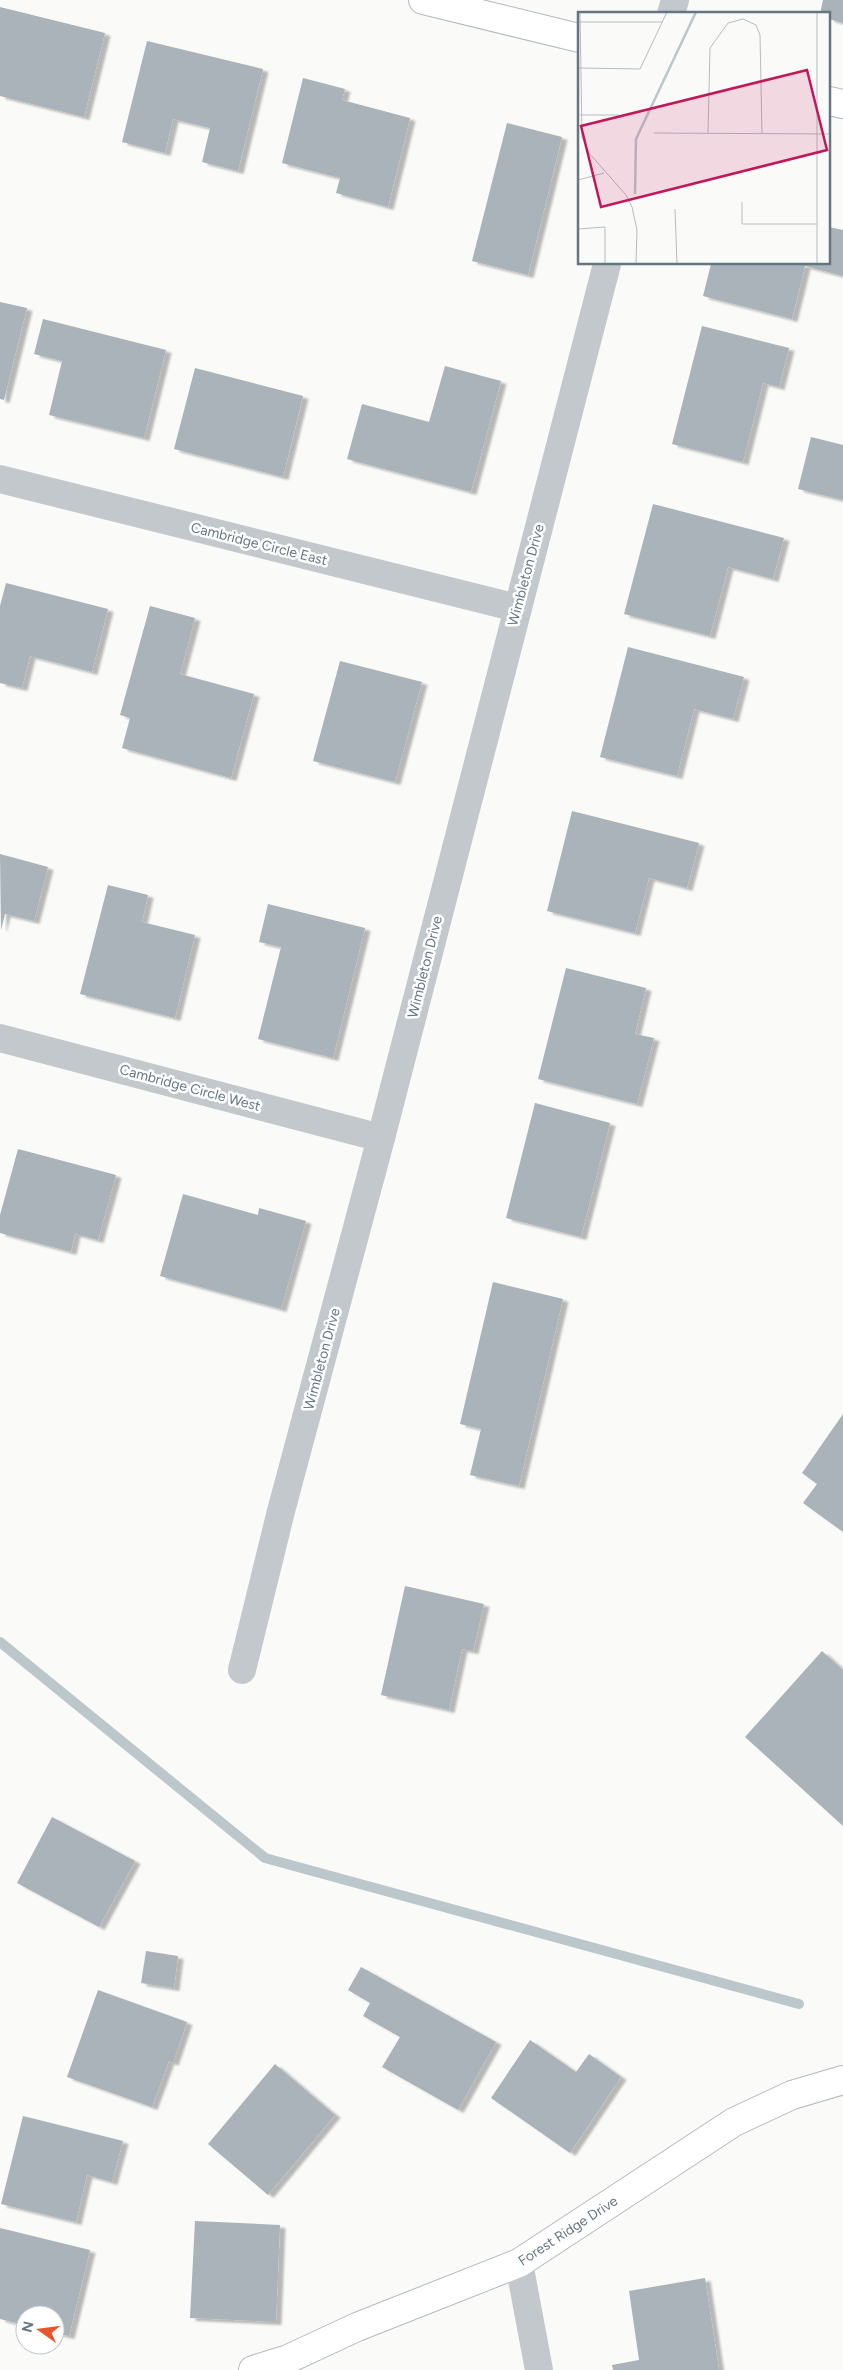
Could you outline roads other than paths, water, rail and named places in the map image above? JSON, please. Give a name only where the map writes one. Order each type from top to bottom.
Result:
[{"type":"main road","points":[[423,0],[578,38]]},
{"type":"main road","points":[[830,100],[843,104]]},
{"type":"main road","name":"Forest Ridge Drive","points":[[253,2370],[288,2358],[357,2327],[519,2263],[734,2122],[792,2094],[843,2080]]},
{"type":"street","name":"Wimbleton Drive","points":[[242,1670],[281,1511],[381,1138],[607,265]]},
{"type":"street","name":"Cambridge Circle East","points":[[0,479],[518,608]]},
{"type":"street","name":"Cambridge Circle West","points":[[0,1038],[381,1138]]},
{"type":"street","points":[[519,2263],[539,2370]]},
{"type":"waterway","points":[[0,1642],[265,1858],[799,2004]]}]
